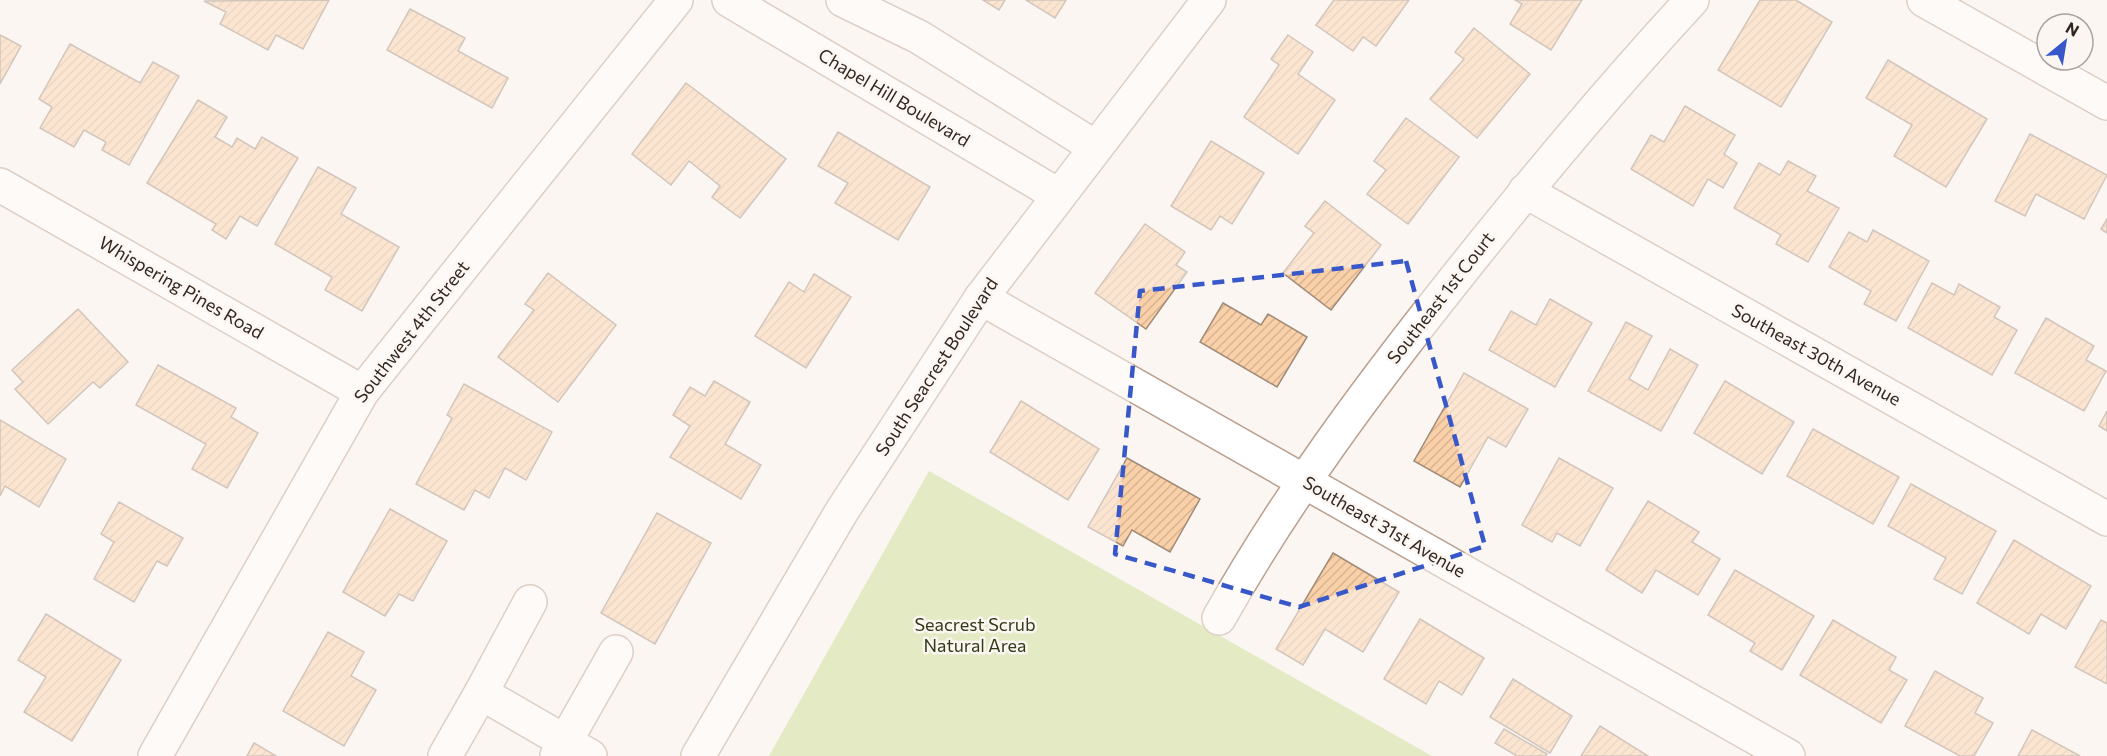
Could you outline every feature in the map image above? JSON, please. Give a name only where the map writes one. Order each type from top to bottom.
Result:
[{"type":"street","name":"Southwest 4th Street","points":[[156,756],[362,392],[676,0]]},
{"type":"street","name":"Chapel Hill Boulevard","points":[[729,0],[1058,195]]},
{"type":"street","points":[[843,0],[919,37],[1095,147]]},
{"type":"street","name":"South Seacrest Boulevard","points":[[698,756],[842,511],[981,298],[1209,0]]},
{"type":"street","name":"Southeast 1st Court","points":[[1220,618],[1303,481],[1407,339],[1525,191],[1631,67],[1692,0]]},
{"type":"street","points":[[1924,0],[2107,103]]},
{"type":"street","name":"Southeast 30th Avenue","points":[[1525,191],[2107,519]]},
{"type":"street","name":"Whispering Pines Road","points":[[4,196],[362,392]]},
{"type":"street","name":"Southeast 31st Avenue","points":[[981,298],[1788,756]]},
{"type":"street","points":[[445,756],[530,602]]},
{"type":"street","points":[[481,693],[570,751],[615,652]]},
{"type":"highlighted area","points":[[1406,261],[1485,546],[1299,607],[1115,554],[1140,291]]},
{"type":"green space","name":"Seacrest Scrub Natural Area","points":[[929,471],[1432,756],[769,756]]},
{"type":"building","points":[[329,0],[303,49],[276,35],[268,50],[220,24],[226,12],[204,1]]},
{"type":"building","points":[[983,0],[1005,0],[999,10]]},
{"type":"building","points":[[1026,0],[1066,0],[1055,18]]},
{"type":"building","points":[[1334,0],[1409,0],[1376,46],[1363,37],[1353,51],[1316,25]]},
{"type":"building","points":[[1515,0],[1582,0],[1551,50],[1510,24],[1522,4]]},
{"type":"building","points":[[1760,0],[1796,0],[1832,22],[1781,107],[1718,70]]},
{"type":"building","points":[[410,9],[465,38],[458,51],[508,78],[492,108],[387,50]]},
{"type":"building","points":[[1474,28],[1530,74],[1477,138],[1430,99],[1464,59],[1455,52]]},
{"type":"building","points":[[0,35],[21,46],[0,84]]},
{"type":"building","points":[[1288,35],[1313,52],[1298,74],[1335,100],[1298,154],[1244,117],[1279,65],[1271,59]]},
{"type":"building","points":[[70,44],[140,83],[153,62],[179,76],[129,165],[102,150],[106,142],[84,130],[74,147],[40,128],[52,107],[39,99]]},
{"type":"building","points":[[1888,60],[1987,119],[1946,187],[1894,156],[1912,125],[1866,98]]},
{"type":"building","points":[[686,83],[786,159],[740,218],[712,197],[720,186],[689,161],[671,185],[632,154]]},
{"type":"building","points":[[198,100],[227,117],[215,137],[232,147],[237,138],[255,149],[262,137],[298,158],[257,226],[240,216],[226,239],[212,230],[216,224],[147,183]]},
{"type":"building","points":[[1685,106],[1735,135],[1724,154],[1737,163],[1723,188],[1708,179],[1693,206],[1631,169],[1651,135],[1664,142]]},
{"type":"building","points":[[1406,118],[1459,157],[1408,224],[1367,194],[1386,170],[1374,161]]},
{"type":"building","points":[[838,132],[930,187],[898,240],[835,203],[848,183],[818,166]]},
{"type":"building","points":[[2030,134],[2107,175],[2084,219],[2036,194],[2025,216],[1995,201]]},
{"type":"building","points":[[1211,141],[1264,173],[1232,224],[1220,216],[1211,230],[1171,206]]},
{"type":"building","points":[[1788,161],[1816,176],[1807,191],[1839,208],[1808,262],[1776,244],[1781,235],[1734,208],[1759,163],[1780,175]]},
{"type":"building","points":[[318,167],[356,188],[341,214],[399,247],[362,311],[325,290],[332,277],[275,244]]},
{"type":"building","points":[[1325,201],[1381,245],[1331,310],[1283,273],[1314,233],[1305,226]]},
{"type":"building","points":[[2107,219],[2107,233],[2101,229]]},
{"type":"building","points":[[1145,224],[1185,252],[1176,265],[1187,272],[1146,329],[1095,293]]},
{"type":"building","points":[[1873,230],[1929,261],[1896,321],[1864,304],[1871,291],[1829,267],[1849,232],[1867,242]]},
{"type":"building","points":[[548,273],[616,325],[558,402],[498,357],[534,310],[525,304]]},
{"type":"building","points":[[814,274],[851,297],[806,368],[755,336],[789,282],[804,292]]},
{"type":"building","points":[[1932,283],[1954,295],[1959,284],[2000,307],[1994,317],[2017,330],[1992,375],[1908,328]]},
{"type":"building","points":[[1550,299],[1592,323],[1555,387],[1489,350],[1511,311],[1536,325]]},
{"type":"building","points":[[1223,303],[1261,325],[1268,314],[1307,337],[1277,387],[1200,342]]},
{"type":"building","points":[[78,309],[128,362],[100,388],[93,382],[48,424],[15,389],[23,382],[12,370]]},
{"type":"building","points":[[2046,318],[2094,346],[2086,360],[2106,371],[2084,411],[2015,373]]},
{"type":"building","points":[[1626,322],[1652,336],[1629,379],[1648,390],[1670,349],[1698,365],[1661,431],[1588,391]]},
{"type":"building","points":[[158,365],[236,408],[231,417],[258,433],[227,488],[192,469],[206,444],[136,405]]},
{"type":"building","points":[[1464,373],[1528,409],[1506,447],[1488,437],[1460,487],[1414,461]]},
{"type":"building","points":[[714,381],[750,402],[725,444],[761,465],[741,499],[670,457],[690,426],[673,415],[690,387],[705,396]]},
{"type":"building","points":[[1725,381],[1794,422],[1762,474],[1694,433]]},
{"type":"building","points":[[464,384],[552,432],[526,480],[505,468],[489,498],[475,490],[464,510],[416,484],[452,418],[447,415]]},
{"type":"building","points":[[1021,401],[1099,449],[1068,500],[990,452]]},
{"type":"building","points":[[2107,411],[2107,431],[2099,426]]},
{"type":"building","points":[[0,420],[66,459],[39,507],[5,486],[0,496]]},
{"type":"building","points":[[1813,429],[1899,477],[1873,524],[1787,476]]},
{"type":"building","points":[[1127,458],[1200,499],[1170,552],[1132,530],[1123,546],[1088,527]]},
{"type":"building","points":[[1559,458],[1613,488],[1580,546],[1557,533],[1552,542],[1522,525]]},
{"type":"building","points":[[1911,484],[1996,531],[1962,594],[1934,579],[1946,558],[1888,526]]},
{"type":"building","points":[[1648,501],[1699,532],[1692,542],[1720,559],[1698,595],[1656,570],[1642,593],[1606,570]]},
{"type":"building","points":[[119,502],[183,538],[167,566],[157,561],[134,602],[94,579],[114,542],[101,534]]},
{"type":"building","points":[[390,509],[447,541],[413,601],[399,594],[385,616],[343,592]]},
{"type":"building","points":[[657,513],[711,543],[655,644],[601,613]]},
{"type":"building","points":[[2014,540],[2091,586],[2066,629],[2041,614],[2029,634],[1977,603]]},
{"type":"building","points":[[1333,553],[1399,592],[1363,652],[1325,629],[1303,665],[1276,649]]},
{"type":"building","points":[[1735,570],[1814,616],[1782,670],[1750,651],[1755,643],[1708,615]]},
{"type":"building","points":[[46,614],[121,660],[72,741],[24,712],[46,677],[18,660]]},
{"type":"building","points":[[1420,619],[1484,658],[1462,695],[1439,681],[1426,704],[1384,679]]},
{"type":"building","points":[[1833,620],[1896,657],[1889,670],[1907,680],[1881,723],[1800,675]]},
{"type":"building","points":[[2101,620],[2107,623],[2107,684],[2075,667]]},
{"type":"building","points":[[328,632],[364,652],[351,676],[376,690],[344,746],[283,711]]},
{"type":"building","points":[[1935,671],[1983,698],[1975,713],[1993,723],[1974,756],[1960,756],[1905,726]]},
{"type":"building","points":[[1513,679],[1572,716],[1550,753],[1490,717]]},
{"type":"building","points":[[1600,726],[1648,756],[1581,756]]},
{"type":"building","points":[[1504,729],[1547,754],[1545,756],[1517,756],[1495,743]]},
{"type":"building","points":[[2032,730],[2080,756],[2018,756]]},
{"type":"building","points":[[254,743],[276,756],[247,756]]}]
